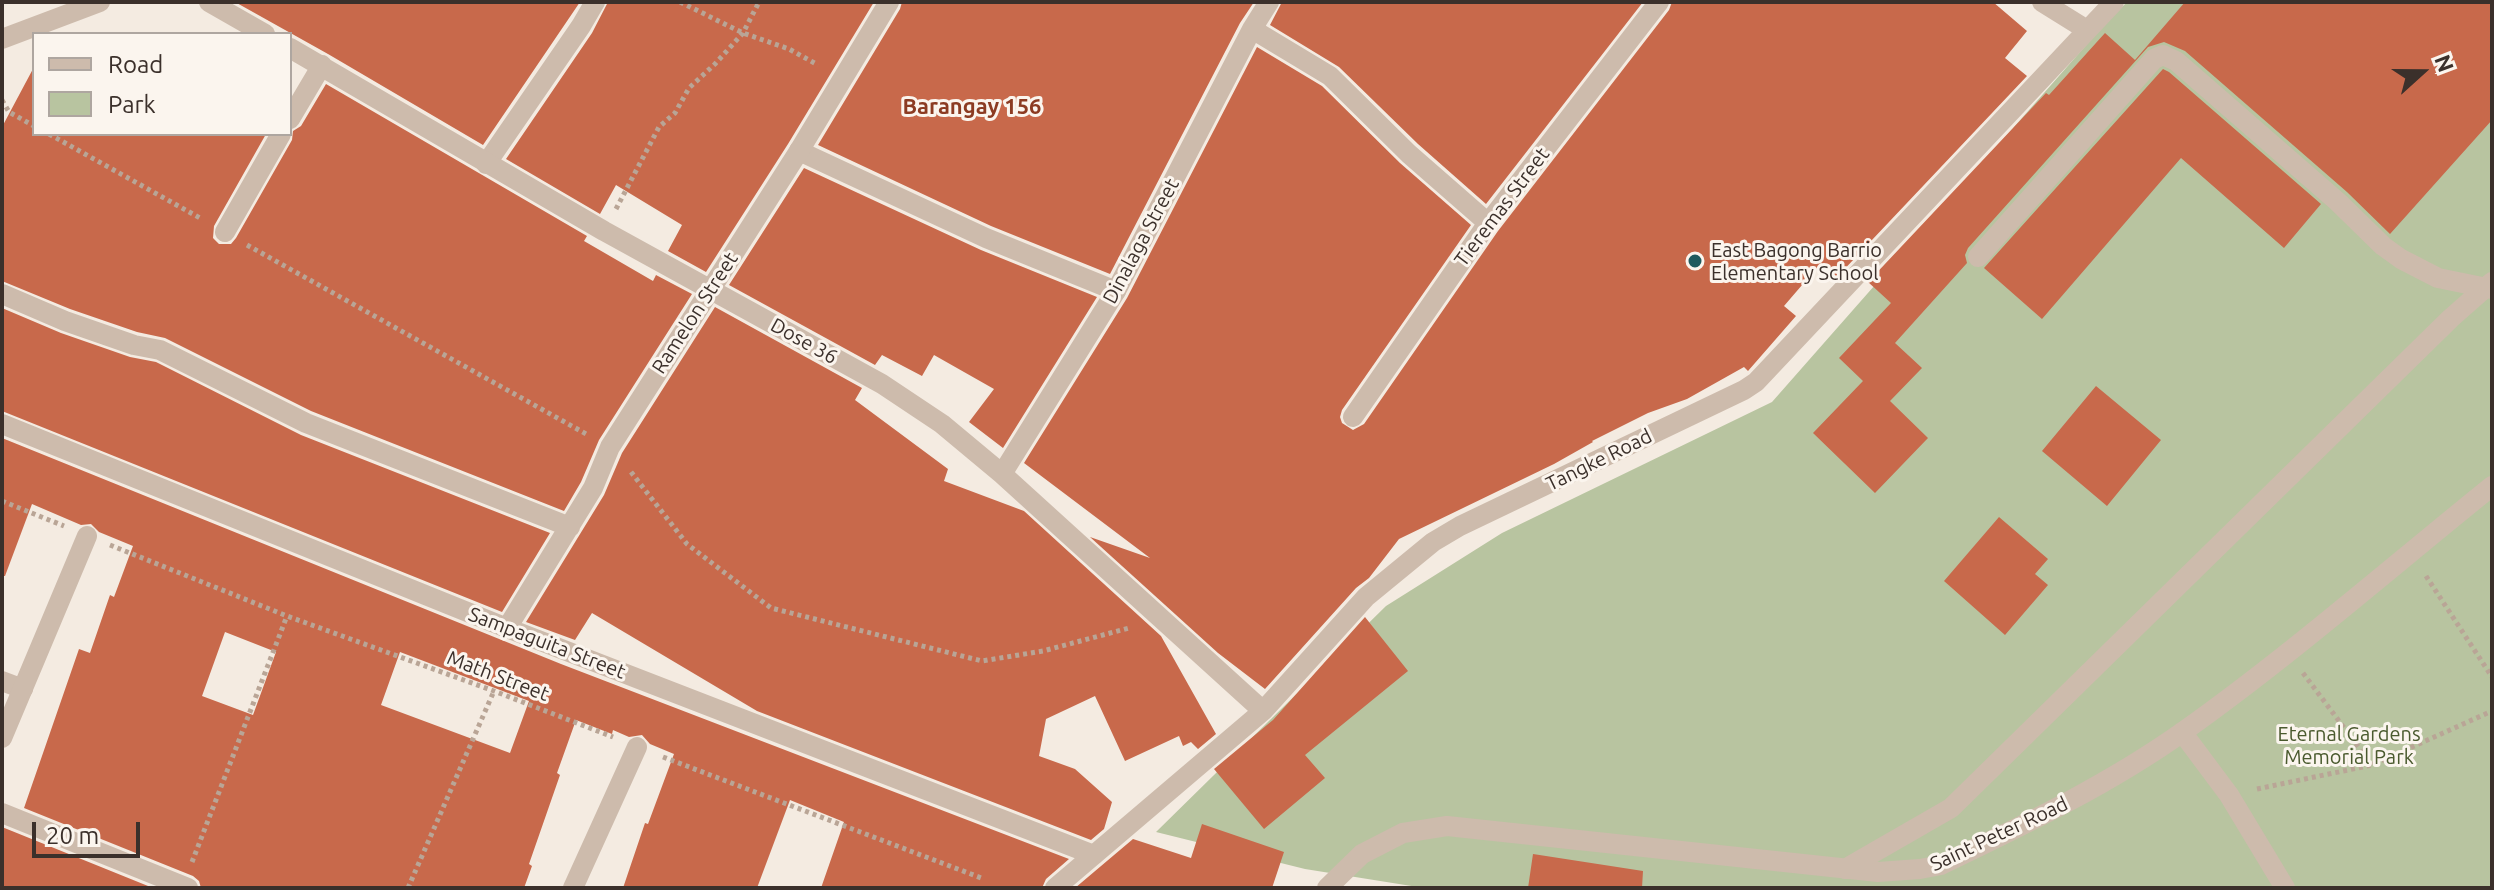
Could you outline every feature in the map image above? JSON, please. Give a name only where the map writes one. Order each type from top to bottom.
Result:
[{"type":"street","points":[[2,39],[100,2]]},
{"type":"street","points":[[209,2],[262,32]]},
{"type":"street","points":[[486,164],[595,2]]},
{"type":"street","name":"Ramelon Street","points":[[507,628],[593,488],[610,447],[799,151],[889,2]]},
{"type":"street","name":"Dinalaga Street","points":[[1002,474],[1116,291],[1269,2]]},
{"type":"street","name":"Tieremas Street","points":[[1353,417],[1488,223],[1659,2]]},
{"type":"street","points":[[2042,2],[2087,30]]},
{"type":"street","name":"Tangke Road","points":[[1055,888],[1263,711],[1366,597],[1433,542],[1756,382],[2114,2]]},
{"type":"street","points":[[1252,29],[1330,76],[1409,154],[1488,223]]},
{"type":"street","name":"Dose 36","points":[[292,49],[604,231],[882,384],[942,424],[1002,474],[1263,711]]},
{"type":"street","points":[[1978,257],[2154,59],[2163,55],[2176,61],[2401,259],[2438,278],[2490,287]]},
{"type":"street","points":[[292,116],[322,65]]},
{"type":"street","points":[[225,232],[280,136]]},
{"type":"street","points":[[799,151],[986,238],[1116,291]]},
{"type":"street","points":[[1845,869],[1951,808],[2451,318],[2490,287]]},
{"type":"street","points":[[2,294],[65,321],[134,345],[160,350],[306,423],[570,527]]},
{"type":"street","name":"Sampaguita Street","points":[[2,424],[507,628],[1094,855]]},
{"type":"street","name":"Saint Peter Road","points":[[1327,888],[1362,854],[1403,833],[1447,826],[1878,872],[1941,865],[2061,808],[2182,732],[2288,653],[2492,486]]},
{"type":"street","points":[[2,738],[87,536]]},
{"type":"street","points":[[2,681],[23,689]]},
{"type":"street","points":[[2182,732],[2229,795],[2285,888]]},
{"type":"street","points":[[573,888],[637,747]]},
{"type":"street","points":[[2,813],[185,887]]},
{"type":"path","points":[[680,2],[743,33],[789,49],[842,81]]},
{"type":"path","points":[[604,231],[659,127],[675,113],[689,88],[743,33],[759,2]]},
{"type":"path","points":[[2,100],[9,112],[32,125]]},
{"type":"path","name":"Math Street","points":[[2,501],[287,616],[494,691],[984,879]]},
{"type":"path","points":[[2410,551],[2492,677]]},
{"type":"path","points":[[185,887],[287,616]]},
{"type":"path","points":[[2288,653],[2372,765]]},
{"type":"path","points":[[408,888],[494,691]]},
{"type":"path","points":[[2229,795],[2372,765],[2492,711]]},
{"type":"green space","name":"Eternal Gardens Memorial Park","points":[[2127,2],[2492,2],[2492,888],[1424,888],[1305,869],[1156,832],[1386,606],[1502,533],[1772,402]]},
{"type":"building","points":[[235,2],[580,2],[483,145]]},
{"type":"building","points":[[608,2],[874,2],[706,272],[668,251],[682,225],[616,185],[600,214],[506,159],[592,33]]},
{"type":"building","points":[[902,2],[1254,2],[1240,23],[1110,274],[991,226],[818,145]]},
{"type":"building","points":[[1282,2],[1643,2],[1486,204],[1418,144],[1339,67],[1270,25]]},
{"type":"building","points":[[1672,2],[1993,2],[2027,31],[2005,58],[2027,76],[1837,277],[1821,263],[1784,306],[1796,316],[1748,371],[1744,367],[1687,399],[1648,413],[1554,464],[1399,539],[1369,578],[1356,588],[1265,689],[1218,653],[1090,537],[1150,558],[1024,463],[1127,298],[1257,47],[1322,86],[1400,163],[1471,225],[1342,410],[1342,423],[1353,430],[1364,424],[1498,231],[1669,10]]},
{"type":"building","points":[[2185,2],[2492,2],[2492,120],[2390,234],[2347,192],[2185,51],[2164,42],[2148,47],[1968,248],[1965,255],[1967,263],[1895,343],[1922,368],[1890,401],[1928,438],[1875,493],[1813,433],[1863,381],[1839,358],[1891,303],[1868,282],[2105,33],[2135,60]]},
{"type":"building","points":[[2163,69],[2321,204],[2284,248],[2181,158],[2042,319],[1984,268]]},
{"type":"building","points":[[32,71],[32,136],[265,136],[214,226],[213,238],[219,244],[231,244],[292,140],[293,131],[301,126],[326,84],[587,236],[584,241],[653,281],[656,275],[692,294],[599,440],[581,482],[564,511],[311,411],[165,338],[137,332],[70,309],[2,281],[2,127]]},
{"type":"building","points":[[804,168],[981,250],[1097,297],[1003,448],[969,422],[994,389],[934,355],[922,376],[882,355],[875,365],[729,285]]},
{"type":"building","points":[[715,307],[862,388],[855,400],[948,469],[944,481],[1024,511],[1161,636],[1216,734],[1198,749],[1191,742],[1183,746],[1179,736],[1125,761],[1095,696],[1046,719],[1039,756],[1075,769],[1112,802],[1104,829],[1091,840],[757,711],[592,613],[575,640],[526,622],[604,495],[622,453]]},
{"type":"building","points":[[2,308],[61,333],[130,357],[156,362],[301,435],[550,533],[502,612],[2,411]]},
{"type":"building","points":[[2096,386],[2161,440],[2107,506],[2042,451]]},
{"type":"building","points":[[2,438],[561,664],[1069,859],[1046,879],[1042,888],[821,888],[844,822],[790,800],[757,888],[623,888],[645,823],[648,824],[674,754],[650,744],[642,735],[629,737],[613,730],[612,734],[576,720],[557,773],[560,775],[529,864],[532,866],[524,888],[201,888],[193,876],[24,808],[79,649],[90,653],[110,595],[114,597],[133,546],[99,532],[91,524],[81,525],[32,504],[5,576],[2,576]],"holes":[[[225,632],[276,652],[253,715],[202,696]],[[400,652],[529,701],[510,753],[381,705]]]},
{"type":"building","points":[[1999,517],[2048,559],[2035,574],[2048,585],[2005,635],[1944,581]]},
{"type":"building","points":[[1365,617],[1408,671],[1305,755],[1325,778],[1264,829],[1214,769],[1273,720]]},
{"type":"building","points":[[1202,824],[1284,852],[1272,888],[1075,888],[1133,839],[1191,858]]},
{"type":"building","points":[[2,827],[153,888],[2,888]]},
{"type":"building","points":[[1533,854],[1643,871],[1642,888],[1528,888]]},
{"type":"place","name":"East Bagong Barrio Elementary School","points":[[1695,261]]},
{"type":"district","name":"Barangay 156","points":[[972,107]]}]
